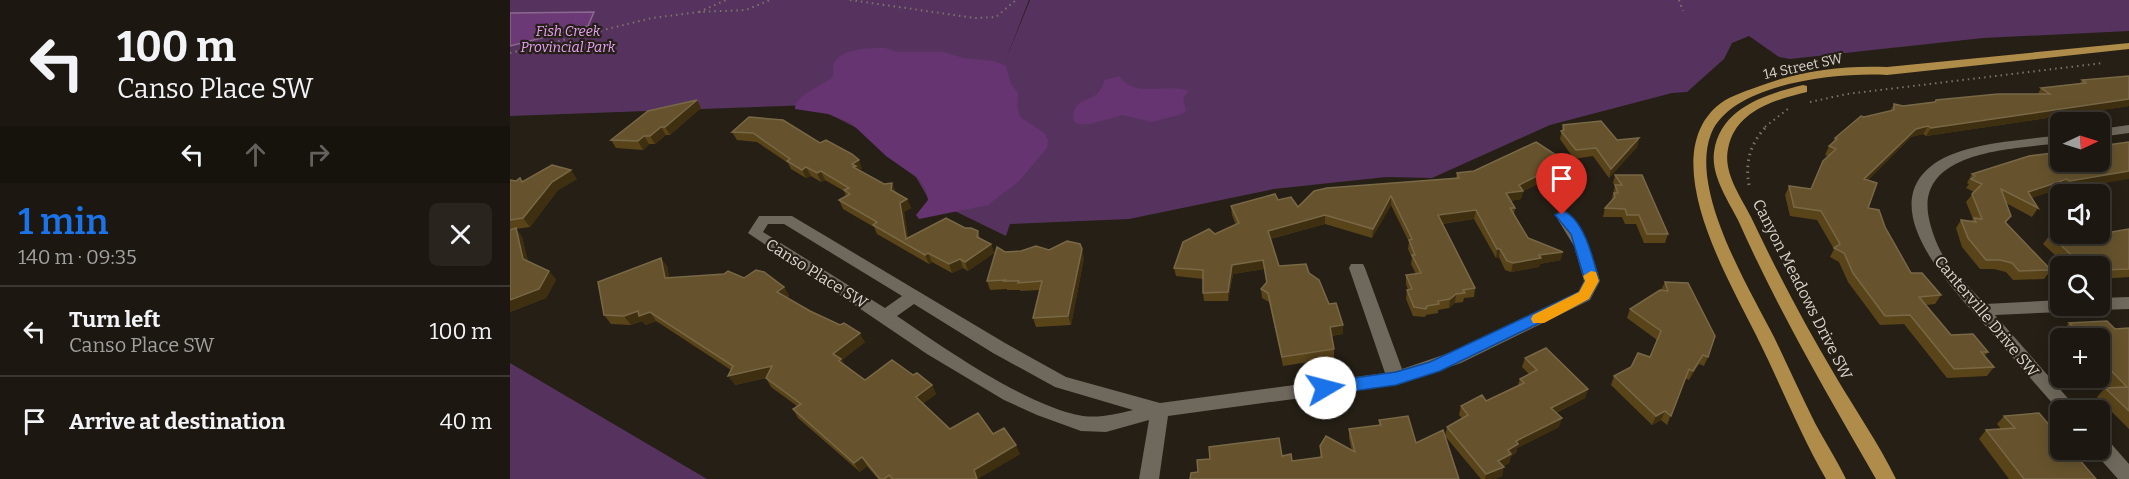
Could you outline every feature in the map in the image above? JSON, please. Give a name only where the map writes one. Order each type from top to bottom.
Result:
[{"type":"main road","name":"14 Street SW","points":[[1994,58],[2016,51],[2129,38]]},
{"type":"main road","name":"14 Street SW","points":[[1735,108],[1773,84],[1867,69],[1887,71],[1994,58],[2022,58],[2129,46]]},
{"type":"main road","name":"14 Street SW","points":[[1735,108],[1755,104],[1783,93],[1881,78],[1887,71]]},
{"type":"main road","points":[[1735,108],[1716,113],[1708,125],[1700,161],[1704,197],[1721,249],[1836,479]]},
{"type":"main road","name":"Canyon Meadows Drive SW","points":[[1735,108],[1720,153],[1724,175],[1757,248],[1810,350],[1886,479]]},
{"type":"street","points":[[2110,132],[2129,129]]},
{"type":"street","name":"Canterville Drive SW","points":[[2050,140],[1984,149],[1946,160],[1926,178],[1918,199],[1919,221],[1926,240],[1939,262],[2060,400]]},
{"type":"street","name":"Canso Place SW","points":[[1160,411],[1061,382],[913,297],[787,219],[764,219],[755,233],[885,316],[933,350],[1000,389],[1081,423],[1106,424],[1160,411],[1396,378],[1455,358],[1584,296],[1592,281],[1587,261],[1577,233],[1562,215]]},
{"type":"street","points":[[1357,268],[1396,378]]},
{"type":"street","name":"Canso Place SW","points":[[885,316],[913,297]]},
{"type":"street","points":[[2110,304],[2129,303]]},
{"type":"street","points":[[1980,310],[2050,307]]},
{"type":"street","points":[[1149,479],[1160,411]]},
{"type":"street","points":[[2110,456],[2129,478]]},
{"type":"path","points":[[697,12],[726,0]]},
{"type":"path","points":[[510,52],[627,25],[697,12],[747,10],[761,6],[770,0]]},
{"type":"path","points":[[850,0],[975,18],[996,17],[1016,0]]},
{"type":"path","points":[[1679,0],[1683,11]]},
{"type":"path","points":[[1803,103],[1847,94],[2107,62]]},
{"type":"path","points":[[1749,185],[1746,163],[1755,141],[1770,119],[1795,105]]},
{"type":"green space","name":"Fish Creek Provincial Park","points":[[510,0],[1029,0],[1004,64],[1030,0],[2129,0],[2129,31],[1983,38],[1790,59],[1779,57],[1749,36],[1732,43],[1724,59],[1687,92],[1672,93],[1550,125],[1432,178],[1386,177],[1274,189],[1129,219],[1010,224],[1006,236],[928,198],[901,151],[812,105],[510,116]]},
{"type":"green space","points":[[510,363],[707,479],[510,479]]},
{"type":"shaded area","points":[[594,12],[588,26],[510,46],[510,13]]},
{"type":"shaded area","points":[[885,48],[897,52],[943,52],[963,58],[993,61],[1006,66],[1011,84],[1018,93],[1017,107],[1020,117],[1044,133],[1048,139],[1047,148],[1019,181],[988,205],[919,219],[916,215],[928,200],[926,190],[919,179],[886,156],[851,123],[828,114],[795,109],[799,99],[833,77],[833,65],[838,58],[858,50]]},
{"type":"shaded area","points":[[1119,76],[1132,87],[1174,88],[1188,91],[1183,98],[1186,111],[1152,122],[1122,115],[1091,124],[1078,124],[1074,121],[1073,114],[1079,104],[1098,93],[1105,80]]},
{"type":"building","points":[[2129,76],[2129,99],[1916,129],[1864,179],[1877,183],[1868,208],[1879,210],[1885,227],[1911,273],[1922,273],[1941,295],[1919,297],[1951,335],[1973,334],[1988,352],[1981,352],[1994,367],[1954,369],[1910,315],[1885,316],[1853,273],[1844,253],[1834,248],[1840,244],[1821,211],[1794,207],[1789,186],[1811,189],[1823,161],[1836,149],[1829,146],[1861,116],[1894,110],[1894,104],[1903,106],[1936,100],[1998,94],[2050,94],[2041,88],[2086,83],[2082,80]]},
{"type":"building","points":[[697,100],[665,127],[661,127],[650,136],[644,136],[638,141],[611,140],[648,111]]},
{"type":"building","points":[[749,117],[783,120],[820,143],[826,140],[852,154],[859,160],[852,164],[856,166],[853,167],[884,184],[892,183],[891,190],[907,199],[900,203],[906,239],[946,218],[965,228],[978,231],[977,237],[991,244],[965,262],[960,259],[949,264],[928,253],[925,255],[873,225],[877,222],[839,200],[850,194],[844,190],[849,188],[821,171],[817,173],[806,167],[802,170],[787,161],[790,159],[753,133],[732,132]]},
{"type":"building","points":[[1601,121],[1617,140],[1639,138],[1611,169],[1596,148],[1576,150],[1561,131],[1564,130],[1563,125]]},
{"type":"building","points":[[1536,142],[1559,157],[1563,175],[1541,174],[1519,185],[1523,191],[1506,193],[1515,208],[1510,208],[1528,238],[1563,252],[1539,255],[1541,258],[1513,263],[1507,261],[1500,249],[1497,249],[1476,210],[1438,215],[1475,288],[1463,290],[1465,293],[1438,301],[1439,304],[1427,306],[1426,309],[1414,307],[1407,290],[1412,289],[1406,275],[1421,273],[1412,255],[1415,255],[1409,240],[1412,239],[1391,196],[1373,229],[1325,215],[1268,231],[1279,266],[1306,264],[1309,273],[1319,280],[1329,304],[1336,303],[1343,325],[1330,327],[1334,349],[1282,357],[1268,293],[1261,289],[1267,282],[1263,260],[1232,265],[1228,292],[1203,293],[1203,270],[1174,268],[1183,242],[1209,229],[1215,234],[1239,223],[1231,206],[1275,194],[1278,200],[1291,197],[1298,207],[1314,191],[1327,188],[1459,178],[1457,173],[1474,171]]},
{"type":"building","points":[[2129,142],[2129,171],[2070,181],[2067,179],[2028,192],[2038,208],[2001,189],[2011,216],[2005,222],[2050,270],[2019,271],[2012,263],[1986,260],[1968,238],[1961,220],[1976,222],[1974,218],[1982,219],[1972,194],[1982,184],[1971,179],[1975,176],[1972,174],[2029,156],[2050,153],[2050,172],[2110,172],[2110,145]]},
{"type":"building","points":[[552,165],[571,170],[552,182],[523,218],[510,220],[510,180],[516,181],[520,178],[522,182]]},
{"type":"building","points":[[1615,175],[1642,175],[1668,234],[1647,234],[1639,215],[1627,215],[1625,209],[1605,208],[1615,197],[1614,193],[1618,193],[1615,185],[1622,185]]},
{"type":"building","points":[[516,228],[523,259],[549,271],[539,289],[510,300],[510,230]]},
{"type":"building","points":[[2129,229],[2129,269],[2110,270],[2110,256],[2072,256],[2060,244],[2110,244],[2110,232]]},
{"type":"building","points":[[1067,241],[1080,244],[1082,249],[1068,316],[1033,318],[1042,281],[1018,283],[1019,281],[987,281],[997,247],[1005,252],[1021,251],[1036,246],[1049,250]]},
{"type":"building","points":[[661,258],[665,278],[724,274],[728,271],[744,278],[756,270],[764,272],[784,287],[777,292],[810,311],[840,325],[844,323],[860,333],[833,354],[865,380],[892,360],[913,375],[917,373],[932,385],[916,397],[950,429],[978,413],[993,434],[1004,428],[1016,445],[974,470],[977,479],[893,479],[889,475],[880,479],[862,457],[854,463],[793,409],[801,404],[766,378],[772,366],[728,376],[733,366],[650,312],[639,316],[638,311],[624,316],[604,315],[598,282]]},
{"type":"building","points":[[1665,282],[1688,283],[1715,336],[1708,357],[1703,355],[1693,371],[1689,369],[1671,416],[1665,411],[1656,416],[1614,376],[1631,367],[1638,353],[1650,357],[1661,331],[1630,309],[1660,290],[1668,291]]},
{"type":"building","points":[[2107,321],[2115,329],[2129,328],[2129,411],[2105,388],[2127,387],[2110,369],[2110,328],[2074,328],[2069,323]]},
{"type":"building","points":[[1546,348],[1588,389],[1551,408],[1562,418],[1516,441],[1518,444],[1508,450],[1511,454],[1498,461],[1504,467],[1486,474],[1447,427],[1468,415],[1461,406],[1482,395],[1486,401],[1524,383],[1520,379],[1537,370],[1525,358]]},
{"type":"building","points":[[2039,413],[2050,426],[2050,460],[2080,460],[2096,479],[2024,479],[1986,430],[2015,428],[2004,416]]},
{"type":"building","points":[[1408,416],[1416,443],[1443,430],[1459,479],[1190,479],[1191,473],[1198,472],[1197,460],[1210,459],[1209,447],[1279,438],[1282,456],[1291,454],[1292,461],[1322,457],[1320,446],[1326,436],[1355,452],[1349,429],[1381,425],[1379,420]]},
{"type":"slow traffic","points":[[1538,319],[1584,296],[1592,281],[1591,276]]},
{"type":"route","points":[[1325,388],[1396,378],[1435,367],[1584,296],[1592,281],[1587,261],[1577,233],[1562,215]]}]
